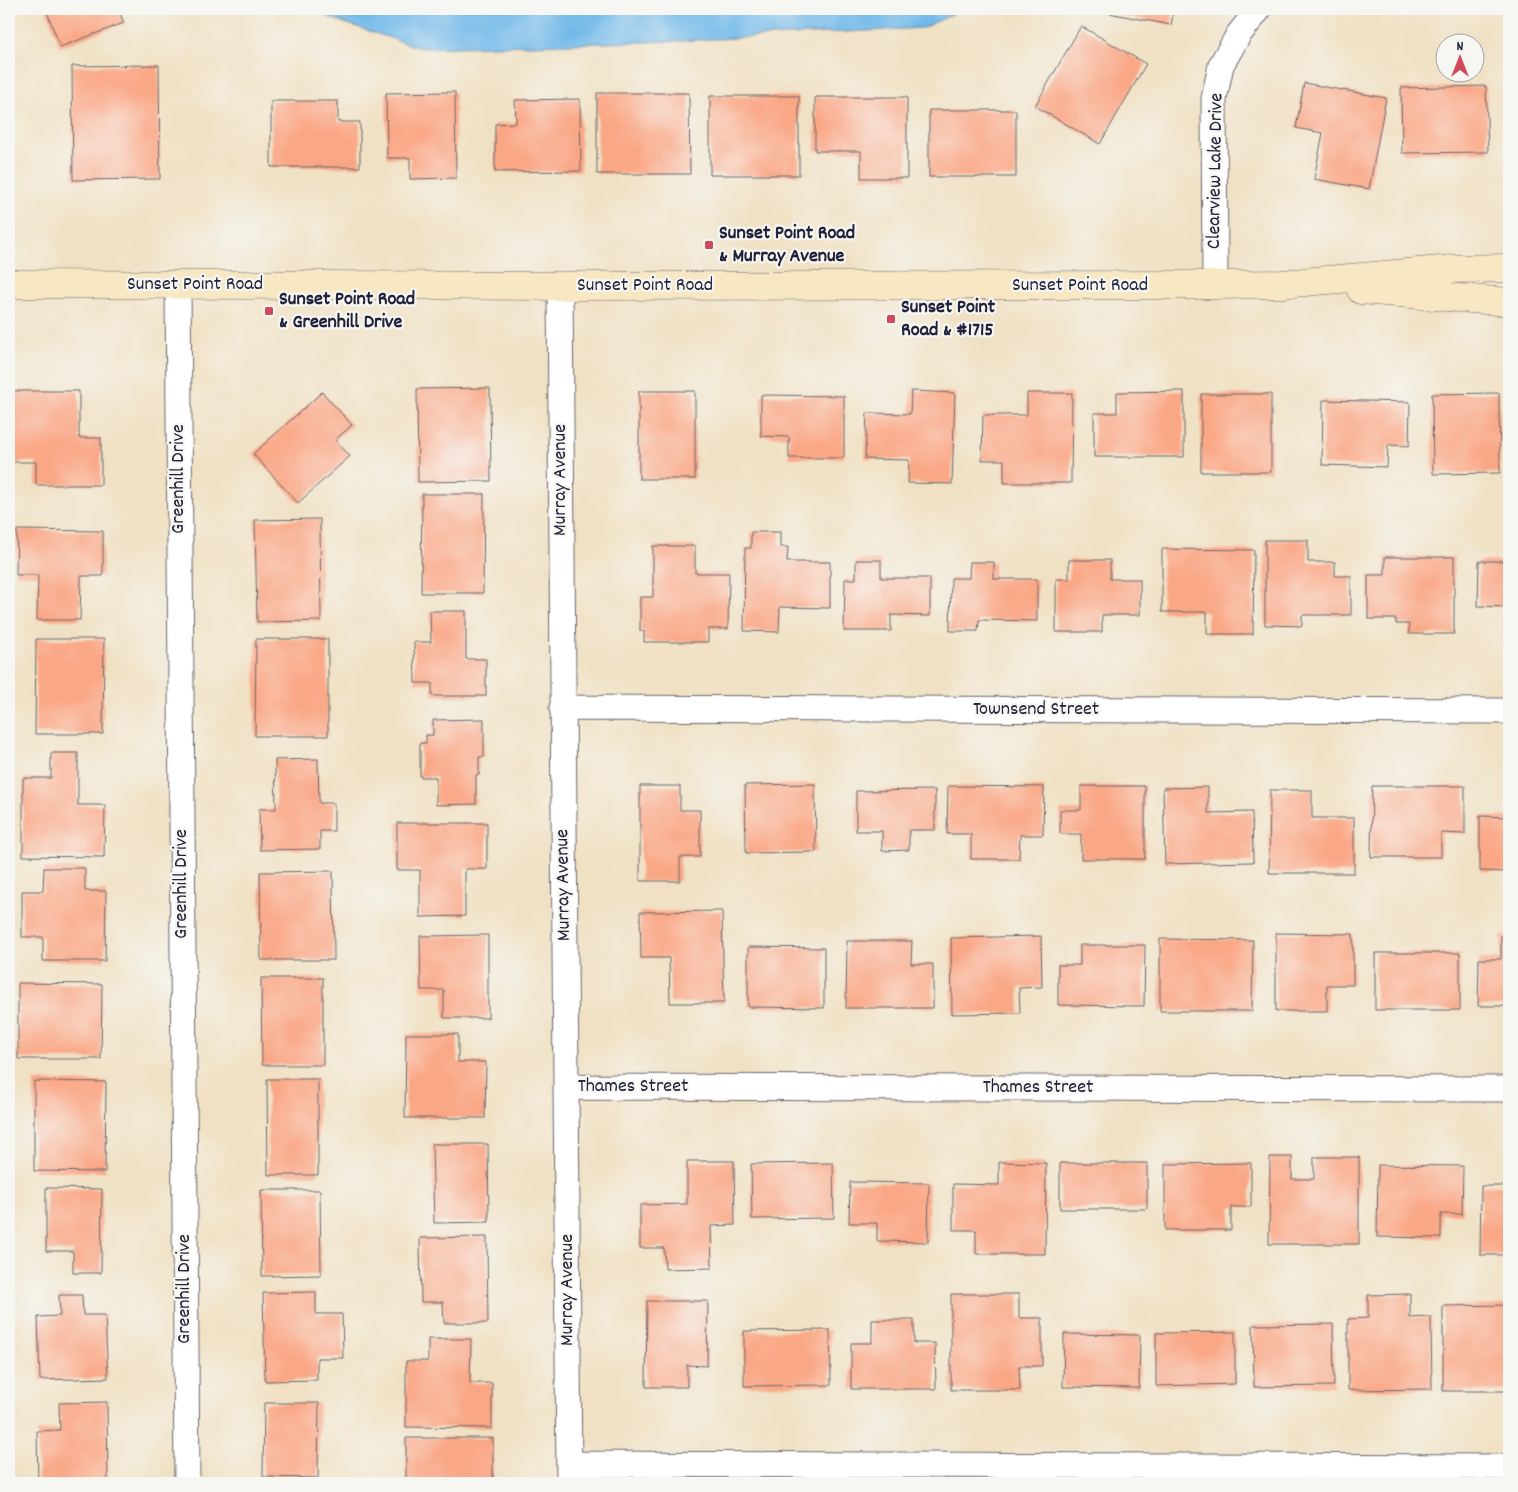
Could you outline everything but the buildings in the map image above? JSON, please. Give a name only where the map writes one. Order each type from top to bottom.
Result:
[{"type":"main road","name":"Sunset Point Road","points":[[9,284],[1215,286],[1282,284],[1452,269],[1509,268]]},
{"type":"main road","name":"Sunset Point Road","points":[[1282,284],[1509,302]]},
{"type":"street","name":"Clearview Lake Drive","points":[[1215,286],[1214,99],[1221,65],[1239,34],[1259,9]]},
{"type":"street","name":"Greenhill Drive","points":[[178,284],[187,1483]]},
{"type":"street","name":"Murray Avenue","points":[[560,286],[569,1473]]},
{"type":"street","name":"Townsend Street","points":[[562,708],[1509,711]]},
{"type":"street","name":"Thames Street","points":[[566,1087],[1509,1089]]},
{"type":"street","points":[[569,1473],[1509,1467]]},
{"type":"water","points":[[320,9],[963,9],[923,28],[678,41],[420,48],[330,18]]},
{"type":"place","name":"Sunset Point Road & Murray Avenue","points":[[709,245]]},
{"type":"place","name":"Sunset Point Road & Greenhill Drive","points":[[269,311]]},
{"type":"place","name":"Sunset Point Road & #1715","points":[[891,319]]}]
